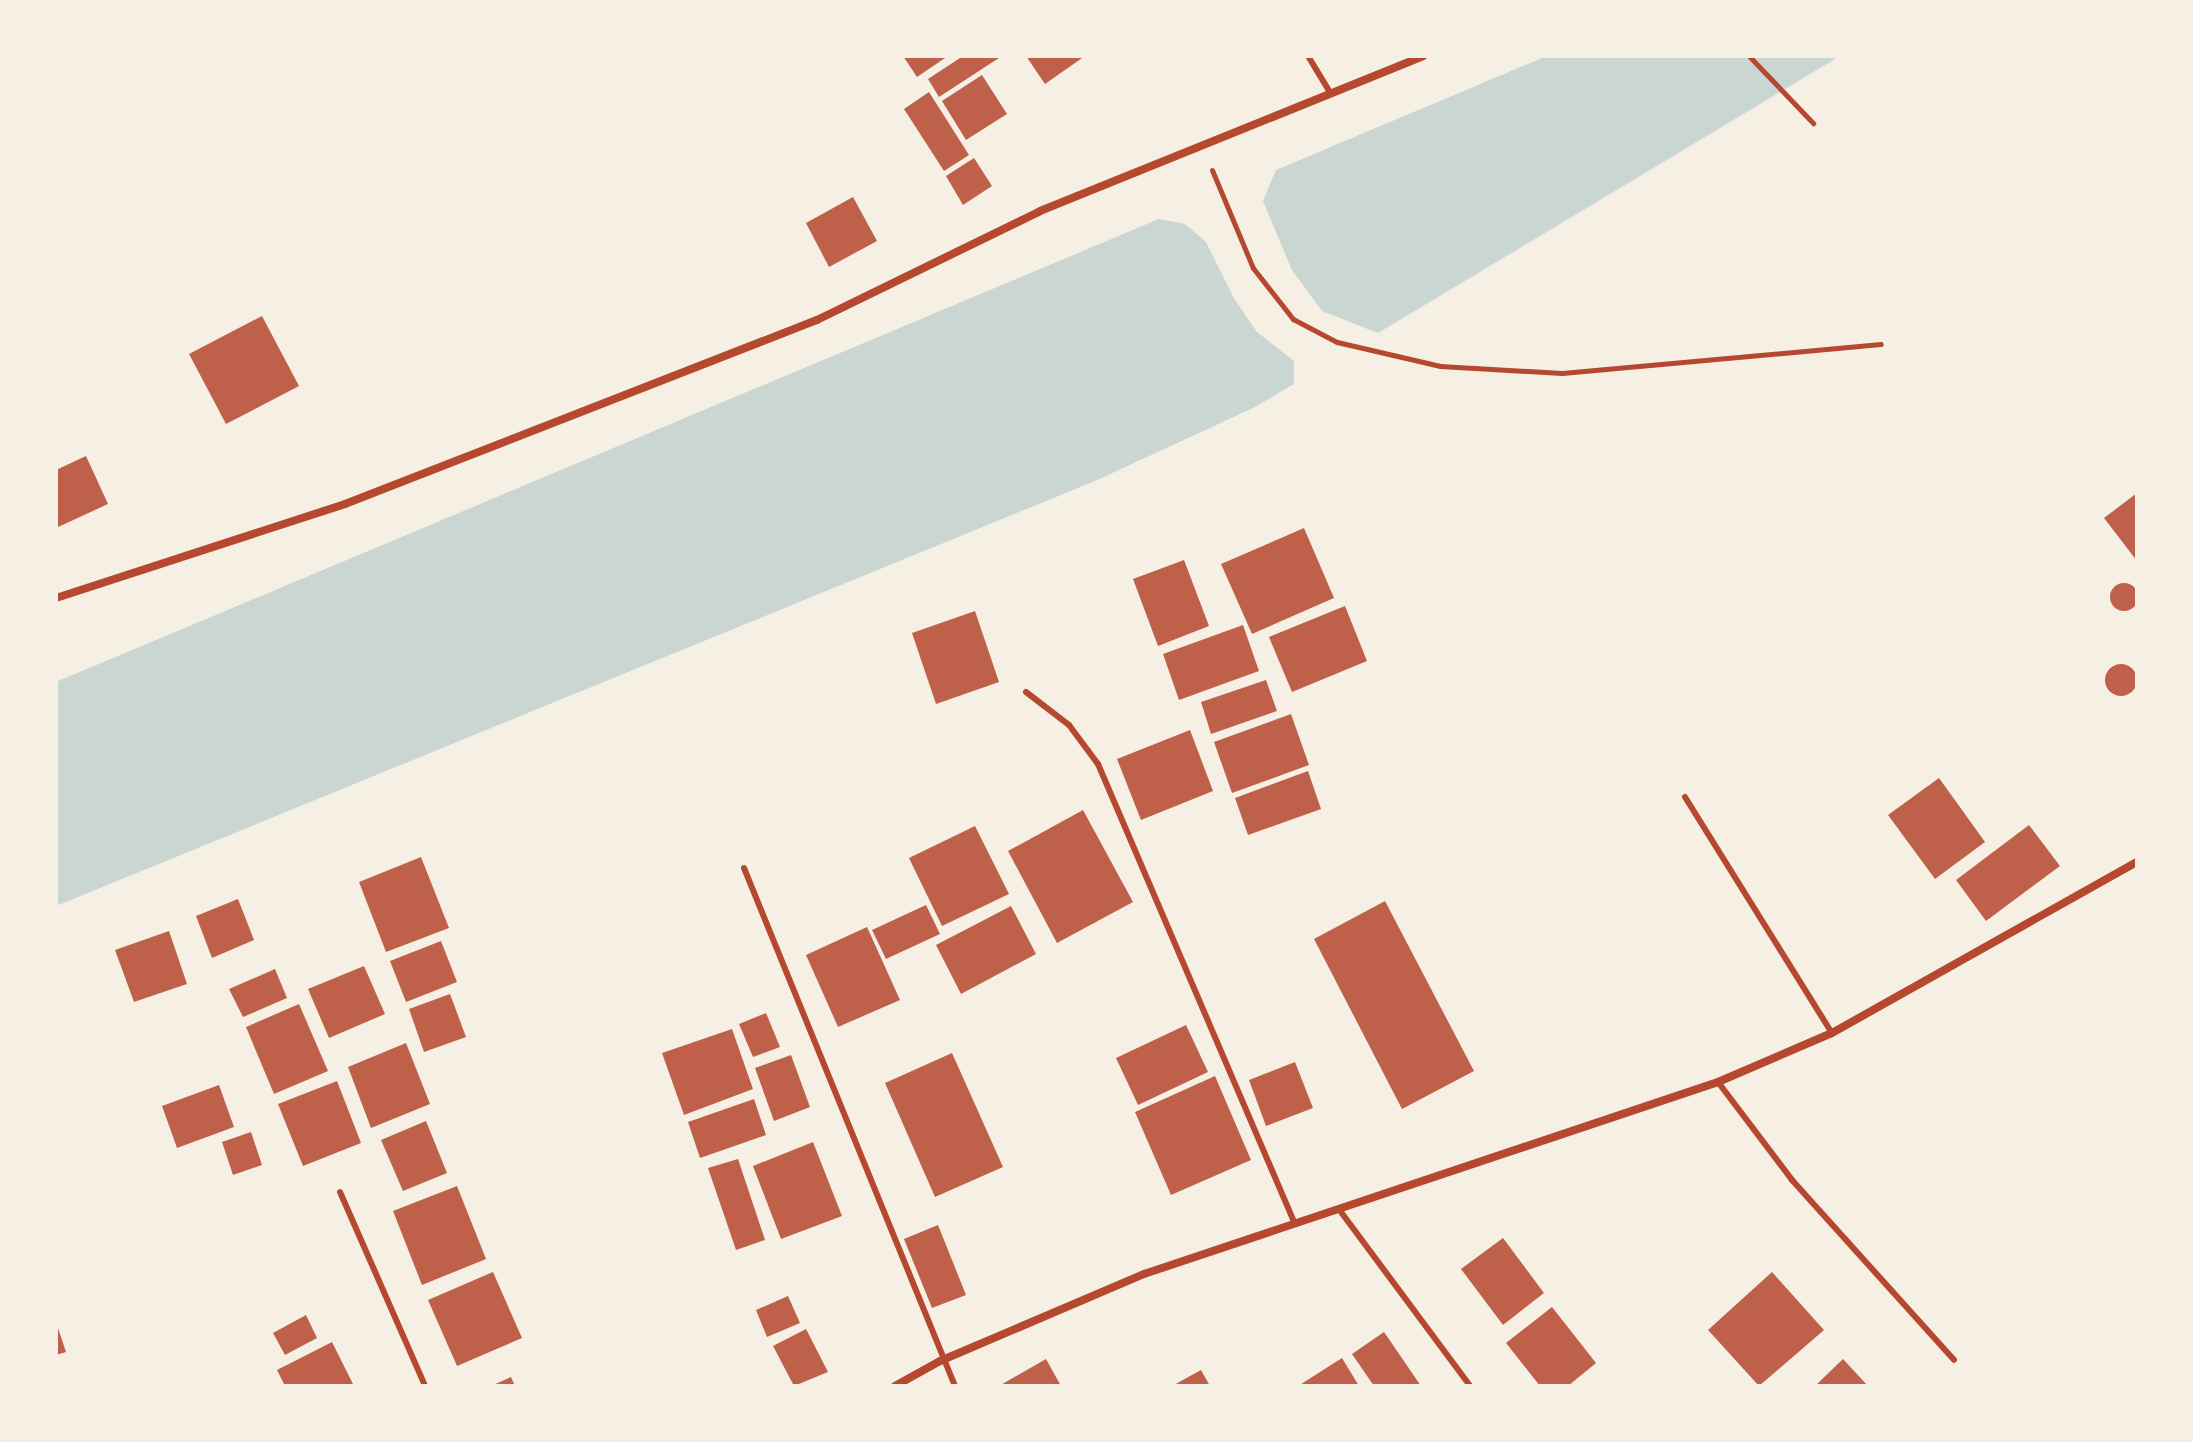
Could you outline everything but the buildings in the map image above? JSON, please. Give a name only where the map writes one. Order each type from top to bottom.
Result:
[{"type":"street","points":[[56,598],[345,504],[802,326],[1040,211],[1423,56]]},
{"type":"street","points":[[895,1386],[940,1361],[1144,1274],[1341,1212],[1718,1082],[1832,1033],[2137,862]]},
{"type":"lane","points":[[1308,56],[1331,94]]},
{"type":"lane","points":[[1026,692],[1069,725],[1098,764],[1296,1227]]},
{"type":"lane","points":[[1685,797],[1832,1033]]},
{"type":"lane","points":[[744,868],[940,1361],[955,1386]]},
{"type":"lane","points":[[1718,1082],[1792,1180],[1954,1360]]},
{"type":"lane","points":[[340,1192],[425,1386]]},
{"type":"lane","points":[[1341,1212],[1470,1386]]},
{"type":"path","points":[[1749,56],[1813,123]]},
{"type":"path","points":[[1202,147],[1253,268],[1293,319],[1337,342],[1440,366],[1562,373],[1881,344]]},
{"type":"shaded area","points":[[1547,56],[1840,56],[1378,333],[1322,311],[1292,270],[1263,201],[1276,170]]},
{"type":"shaded area","points":[[1159,219],[1185,224],[1206,242],[1235,300],[1257,332],[1294,361],[1294,384],[1253,408],[1095,481],[56,906],[56,682]]}]
